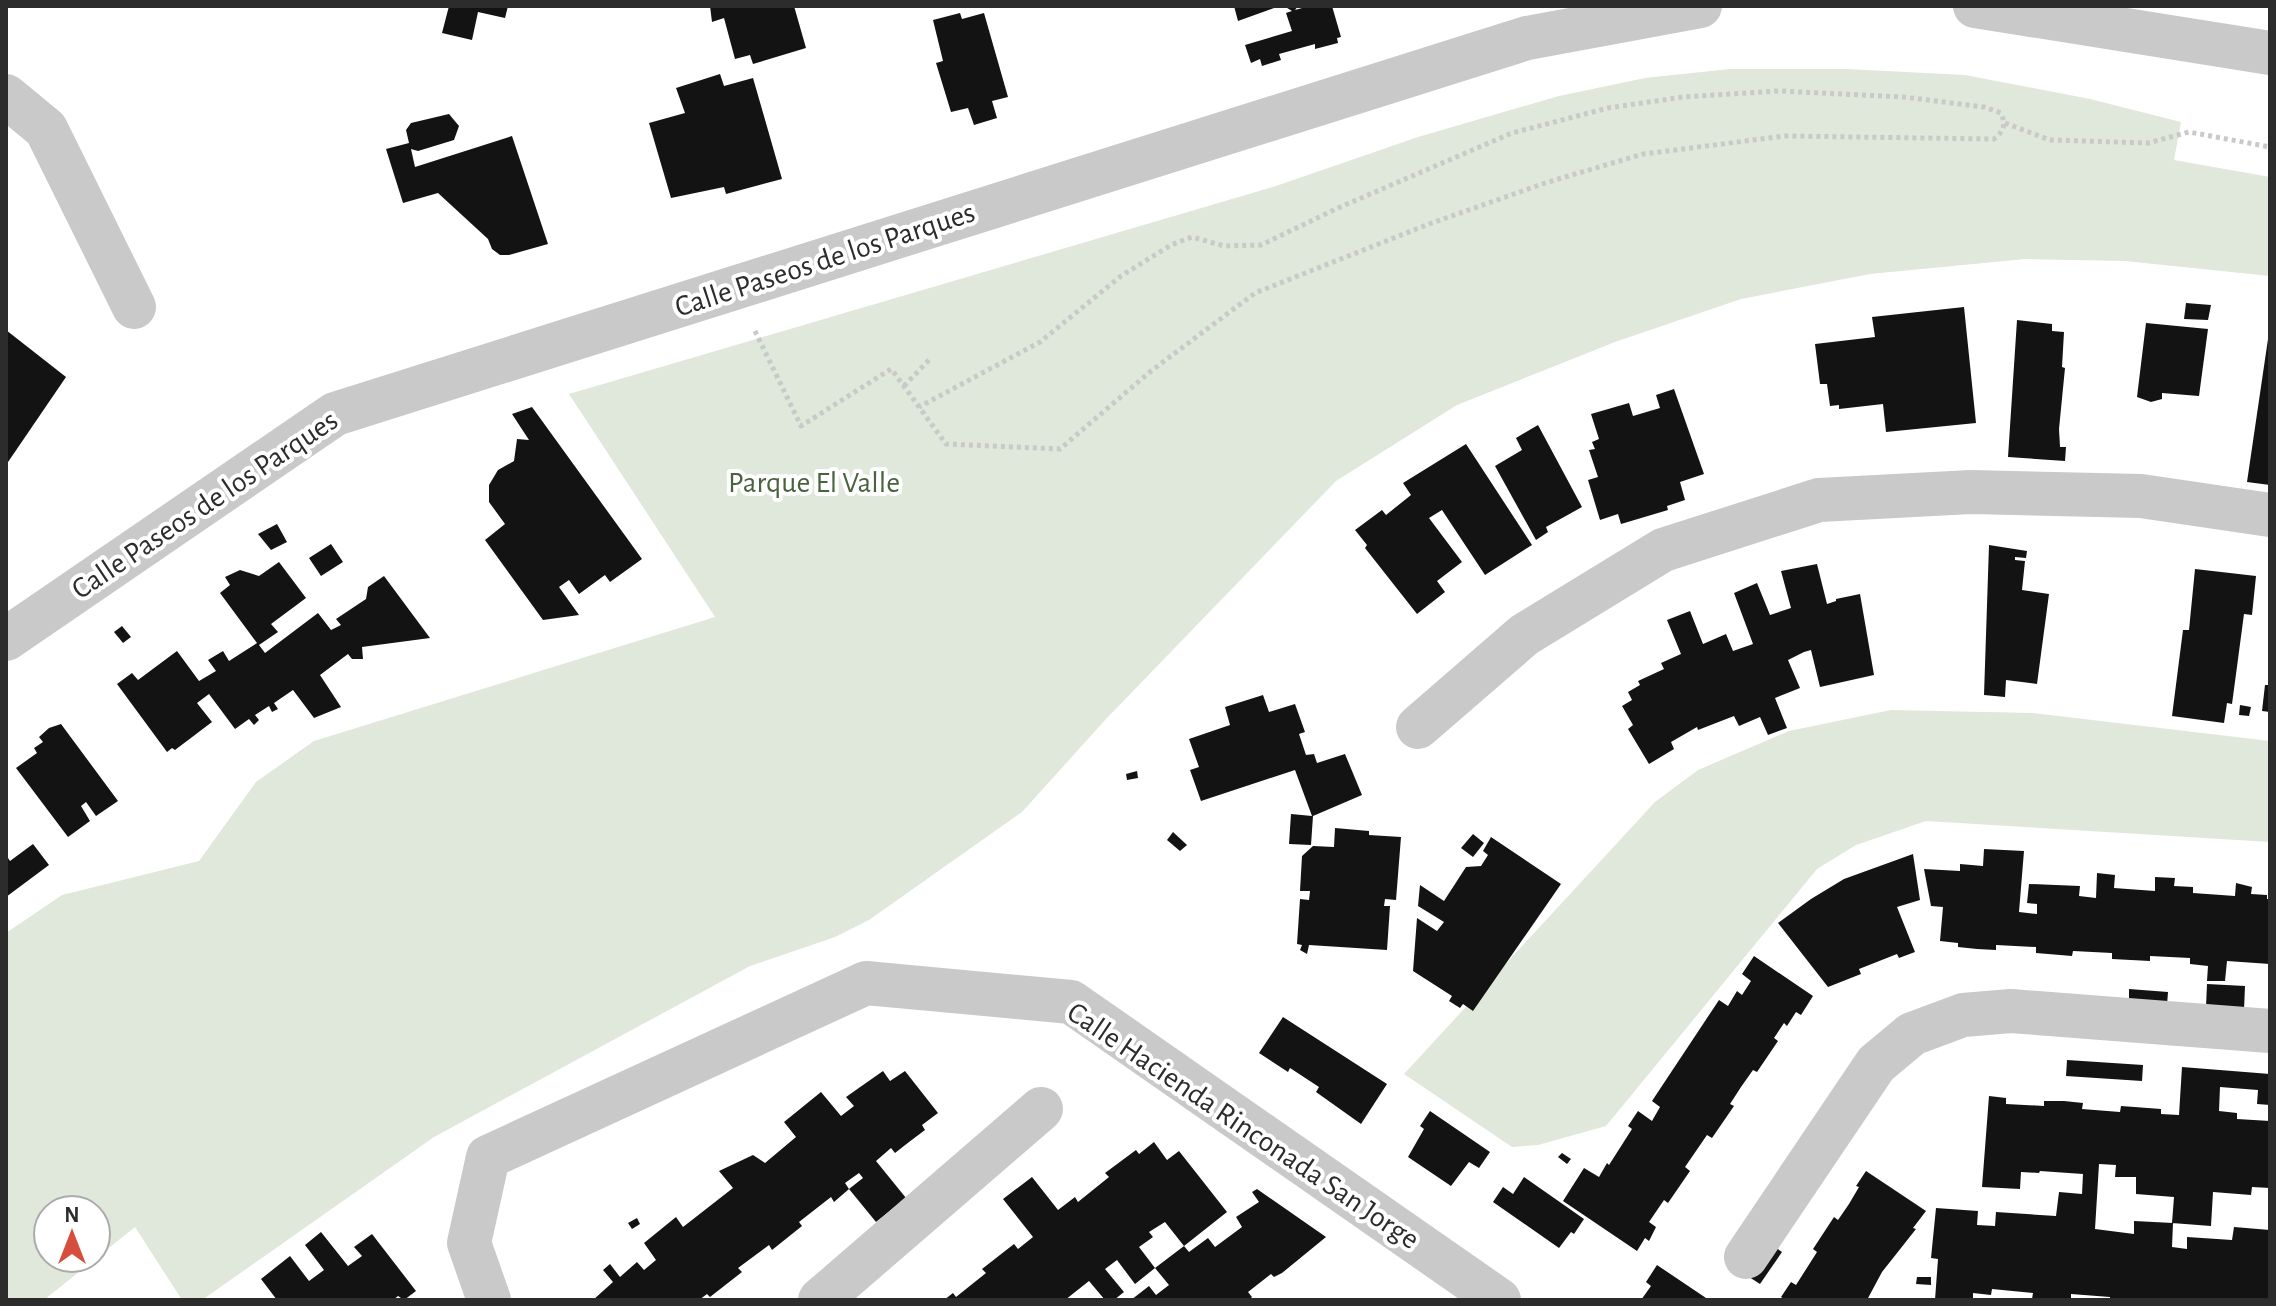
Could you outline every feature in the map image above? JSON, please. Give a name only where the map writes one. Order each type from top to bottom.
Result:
[{"type":"street","name":"Calle Paseos de los Parques","points":[[6,639],[335,414],[1527,38],[1700,6]]},
{"type":"street","points":[[1975,6],[2270,53]]},
{"type":"street","points":[[6,96],[46,129],[134,307]]},
{"type":"street","points":[[1418,727],[1524,635],[1663,550],[1819,500],[1971,492],[2141,496],[2270,515]]},
{"type":"street","name":"Calle Hacienda Rinconada San Jorge","points":[[489,1300],[469,1243],[488,1157],[866,983],[1071,1002],[1499,1300]]},
{"type":"street","points":[[1746,1257],[1876,1064],[1912,1034],[1963,1015],[2011,1011],[2270,1031]]},
{"type":"street","points":[[820,1300],[1041,1109]]},
{"type":"path","points":[[734,289],[801,426],[891,369],[946,444],[1060,449],[1151,371],[1255,293],[1429,224],[1545,183],[1643,154],[1785,136],[1994,139],[2002,133],[2005,123],[2001,113],[1984,107],[1903,97],[1780,91],[1683,97],[1608,108],[1512,133],[1338,208],[1261,245],[1224,246],[1192,237],[1171,245],[1121,276],[1040,342],[919,407]]},
{"type":"path","points":[[2005,123],[2050,140],[2148,143],[2189,132],[2270,147]]},
{"type":"path","points":[[904,386],[929,360]]},
{"type":"green space","name":"Parque El Valle","points":[[1730,69],[1847,69],[1965,75],[2090,99],[2181,122],[2174,160],[2270,177],[2270,276],[2125,261],[2025,259],[1870,274],[1741,299],[1615,342],[1457,405],[1336,481],[1106,719],[1022,812],[869,920],[835,937],[750,966],[434,1137],[202,1300],[182,1300],[135,1227],[112,1245],[112,1194],[32,1194],[32,1274],[76,1274],[44,1300],[6,1300],[6,933],[62,895],[199,861],[256,782],[314,741],[715,617],[569,394],[1276,186],[1418,137],[1559,96],[1645,78]]},
{"type":"green space","points":[[1891,710],[2033,713],[2270,741],[2270,842],[1926,821],[1856,845],[1817,869],[1606,1126],[1538,1145],[1512,1147],[1404,1074],[1655,802],[1698,770],[1789,731]]},
{"type":"building","points":[[449,6],[508,6],[505,18],[478,12],[472,40],[442,33]]},
{"type":"building","points":[[710,6],[794,6],[806,48],[753,64],[750,55],[735,59],[724,18],[712,22]]},
{"type":"building","points":[[1234,6],[1273,6],[1274,8],[1238,21]]},
{"type":"building","points":[[1284,6],[1298,6],[1295,10],[1309,6],[1332,6],[1341,37],[1337,38],[1338,43],[1315,49],[1315,44],[1279,54],[1281,60],[1262,66],[1260,59],[1251,63],[1245,45],[1292,31],[1286,13],[1292,11]]},
{"type":"building","points":[[960,13],[962,19],[984,13],[1008,97],[992,101],[997,118],[974,125],[968,108],[951,112],[936,63],[943,61],[933,20]]},
{"type":"building","points":[[720,74],[724,86],[753,78],[782,179],[726,194],[724,187],[671,198],[649,123],[685,113],[676,88]]},
{"type":"building","points":[[449,114],[459,126],[454,140],[418,151],[411,149],[415,167],[512,136],[548,244],[500,255],[492,249],[488,239],[438,193],[403,203],[386,149],[409,143],[406,130],[411,123]]},
{"type":"building","points":[[2186,303],[2211,305],[2208,320],[2184,319]]},
{"type":"building","points":[[1964,307],[1976,423],[1886,432],[1883,404],[1839,409],[1839,405],[1830,406],[1827,384],[1820,384],[1815,344],[1875,337],[1872,317]]},
{"type":"building","points":[[2017,320],[2052,324],[2052,331],[2064,332],[2062,367],[2065,368],[2059,429],[2060,447],[2066,447],[2065,461],[2008,457]]},
{"type":"building","points":[[2146,323],[2208,329],[2199,396],[2162,393],[2162,399],[2151,402],[2137,397]]},
{"type":"building","points":[[6,330],[66,377],[6,465]]},
{"type":"building","points":[[2270,339],[2270,485],[2247,482]]},
{"type":"building","points":[[1674,389],[1704,474],[1680,482],[1685,500],[1667,506],[1668,510],[1621,524],[1618,514],[1600,520],[1588,480],[1598,477],[1589,450],[1595,449],[1592,442],[1599,439],[1591,414],[1629,403],[1633,416],[1660,408],[1656,395]]},
{"type":"building","points":[[532,407],[642,559],[610,582],[605,575],[579,594],[569,580],[559,587],[579,615],[543,620],[485,540],[505,524],[489,502],[489,485],[498,470],[514,461],[517,439],[529,440],[512,414]]},
{"type":"building","points":[[1538,425],[1582,507],[1546,527],[1548,532],[1536,540],[1495,466],[1522,450],[1516,438]]},
{"type":"building","points":[[1466,444],[1532,545],[1485,575],[1442,510],[1429,518],[1462,562],[1437,581],[1445,592],[1417,614],[1365,548],[1367,545],[1355,530],[1382,510],[1386,515],[1411,495],[1403,483]]},
{"type":"building","points":[[277,524],[287,542],[271,550],[258,534]]},
{"type":"building","points":[[331,544],[343,562],[321,576],[309,558]]},
{"type":"building","points":[[1989,545],[2027,551],[2026,558],[2015,557],[2015,560],[2025,561],[2022,590],[2049,594],[2037,684],[2006,680],[2005,697],[1984,695]]},
{"type":"building","points":[[279,562],[306,598],[271,624],[278,632],[259,645],[265,653],[318,613],[331,630],[341,625],[336,619],[366,599],[368,587],[384,576],[430,638],[362,647],[363,659],[352,659],[348,654],[320,675],[341,707],[314,718],[293,690],[274,703],[278,709],[272,712],[269,706],[255,715],[259,720],[254,725],[249,719],[235,729],[209,694],[197,703],[212,722],[175,750],[172,748],[167,752],[117,684],[132,673],[138,680],[177,651],[199,681],[216,671],[208,660],[223,651],[229,661],[257,643],[220,593],[230,585],[225,577],[240,570],[259,576]]},
{"type":"building","points":[[1817,564],[1827,604],[1860,594],[1874,675],[1820,687],[1811,650],[1804,652],[1788,660],[1800,688],[1775,698],[1787,728],[1768,735],[1760,717],[1739,726],[1734,716],[1698,730],[1697,727],[1671,742],[1674,749],[1649,764],[1628,729],[1633,725],[1622,706],[1632,700],[1628,692],[1640,685],[1638,681],[1664,669],[1661,663],[1681,654],[1667,620],[1690,611],[1703,644],[1726,634],[1733,651],[1753,644],[1734,593],[1757,583],[1770,615],[1791,608],[1781,571]]},
{"type":"building","points":[[2195,569],[2256,576],[2252,615],[2244,614],[2232,704],[2227,703],[2224,723],[2172,716],[2183,630],[2189,630]]},
{"type":"building","points":[[122,626],[131,637],[123,643],[114,632]]},
{"type":"building","points":[[2265,685],[2270,685],[2270,712],[2262,711]]},
{"type":"building","points":[[1263,695],[1269,712],[1295,704],[1305,732],[1299,734],[1306,755],[1314,754],[1317,763],[1345,754],[1362,795],[1313,816],[1311,845],[1289,844],[1291,814],[1312,816],[1295,770],[1201,801],[1190,770],[1199,767],[1189,739],[1230,725],[1225,707]]},
{"type":"building","points":[[2240,705],[2251,707],[2249,716],[2239,715]]},
{"type":"building","points":[[61,724],[118,801],[96,816],[86,802],[81,806],[90,821],[68,837],[16,768],[37,753],[34,748],[43,742],[39,737],[49,728]]},
{"type":"building","points":[[1137,771],[1138,778],[1127,780],[1126,774]]},
{"type":"building","points":[[1335,828],[1401,837],[1396,900],[1385,899],[1384,906],[1390,906],[1387,950],[1309,945],[1307,954],[1300,950],[1302,945],[1297,944],[1300,899],[1309,900],[1310,891],[1300,891],[1302,856],[1313,846],[1334,847]]},
{"type":"building","points":[[1173,832],[1187,845],[1180,851],[1167,840]]},
{"type":"building","points":[[1473,834],[1484,843],[1473,857],[1461,848]]},
{"type":"building","points":[[1491,837],[1561,884],[1473,1011],[1463,1004],[1460,1008],[1449,1001],[1452,996],[1413,971],[1417,918],[1437,931],[1444,922],[1418,906],[1420,885],[1444,901],[1466,867],[1481,866],[1488,855],[1483,851]]},
{"type":"building","points":[[33,844],[49,865],[6,897],[6,855],[10,861]]},
{"type":"building","points":[[1984,849],[2024,851],[2019,912],[2037,914],[2037,904],[2027,903],[2029,884],[2080,886],[2079,896],[2096,898],[2097,873],[2115,875],[2114,888],[2155,891],[2155,877],[2175,878],[2174,886],[2193,887],[2193,893],[2235,896],[2236,883],[2252,887],[2251,894],[2267,895],[2270,899],[2270,964],[2227,961],[2225,981],[2207,981],[2208,966],[2190,964],[2190,958],[2150,956],[2150,961],[2112,959],[2112,953],[2073,951],[2072,956],[2036,953],[2036,947],[1996,945],[1996,950],[1977,949],[1940,941],[1943,907],[1931,906],[1924,869],[1960,871],[1960,864],[1983,866]]},
{"type":"building","points":[[1913,854],[1920,900],[1897,907],[1915,952],[1899,958],[1897,954],[1859,969],[1861,974],[1828,987],[1778,923],[1844,879]]},
{"type":"building","points":[[1754,956],[1813,996],[1801,1015],[1796,1012],[1787,1026],[1784,1023],[1774,1038],[1778,1041],[1757,1072],[1753,1070],[1741,1087],[1730,1104],[1734,1106],[1712,1138],[1707,1135],[1685,1167],[1690,1171],[1668,1203],[1664,1200],[1649,1222],[1656,1227],[1649,1241],[1645,1238],[1637,1251],[1563,1201],[1584,1168],[1599,1177],[1607,1163],[1609,1165],[1632,1129],[1628,1126],[1638,1111],[1652,1121],[1660,1107],[1652,1101],[1719,1000],[1728,1006],[1737,991],[1742,995],[1751,981],[1742,974]]},
{"type":"building","points":[[2207,984],[2245,986],[2244,1010],[2206,1007]]},
{"type":"building","points":[[2129,989],[2168,992],[2167,1005],[2129,1002]]},
{"type":"building","points":[[1283,1017],[1387,1084],[1361,1124],[1316,1092],[1319,1087],[1259,1053]]},
{"type":"building","points":[[2067,1060],[2143,1065],[2142,1081],[2066,1076]]},
{"type":"building","points":[[2182,1067],[2270,1074],[2270,1105],[2257,1104],[2258,1090],[2220,1087],[2219,1111],[2237,1113],[2237,1119],[2270,1121],[2270,1188],[2252,1187],[2251,1195],[2213,1192],[2211,1226],[2173,1223],[2172,1247],[2187,1249],[2187,1237],[2232,1240],[2234,1227],[2270,1230],[2270,1300],[2110,1300],[2110,1297],[2071,1294],[2071,1300],[2052,1300],[2032,1299],[2033,1293],[1992,1289],[1991,1295],[1973,1293],[1973,1300],[1935,1300],[1938,1259],[1931,1258],[1936,1208],[1978,1211],[1977,1225],[1995,1226],[1996,1212],[2056,1216],[2059,1192],[2082,1194],[2083,1174],[2021,1172],[2020,1189],[1982,1187],[1989,1096],[2006,1098],[2006,1104],[2044,1106],[2044,1101],[2064,1101],[2083,1103],[2082,1109],[2120,1112],[2121,1106],[2161,1109],[2161,1114],[2179,1115]],"holes":[[[2099,1164],[2116,1165],[2115,1177],[2136,1177],[2136,1194],[2174,1197],[2172,1223],[2134,1221],[2134,1234],[2095,1229]]]},
{"type":"building","points":[[883,1071],[890,1081],[905,1071],[938,1113],[922,1125],[925,1130],[895,1153],[891,1148],[876,1161],[906,1198],[876,1222],[849,1189],[834,1202],[831,1197],[799,1222],[802,1226],[772,1250],[769,1245],[738,1268],[742,1272],[710,1297],[707,1294],[699,1300],[593,1300],[613,1282],[603,1270],[610,1264],[620,1277],[637,1262],[644,1270],[656,1260],[644,1243],[676,1217],[683,1227],[733,1188],[719,1171],[753,1155],[765,1163],[796,1137],[784,1122],[821,1092],[841,1116],[854,1106],[846,1097]],"holes":[[[859,1173],[863,1178],[849,1189],[845,1183]]]},
{"type":"building","points":[[1430,1111],[1490,1152],[1479,1168],[1469,1162],[1451,1186],[1408,1157],[1424,1129],[1420,1126]]},
{"type":"building","points":[[1154,1142],[1167,1160],[1179,1151],[1227,1212],[1184,1246],[1165,1222],[1149,1232],[1153,1237],[1139,1247],[1155,1268],[1135,1284],[1117,1260],[1105,1269],[1124,1292],[1114,1300],[1105,1300],[1089,1281],[1065,1300],[944,1300],[953,1293],[956,1297],[986,1273],[982,1269],[1014,1244],[1018,1249],[1033,1237],[1003,1199],[1032,1177],[1058,1210],[1075,1197],[1078,1202],[1109,1177],[1105,1173],[1136,1150],[1139,1154]]},
{"type":"building","points":[[1562,1153],[1571,1159],[1567,1164],[1558,1157]]},
{"type":"building","points":[[1866,1171],[1926,1211],[1913,1228],[1916,1229],[1882,1272],[1867,1300],[1785,1300],[1781,1297],[1791,1282],[1796,1285],[1817,1252],[1813,1249],[1834,1217],[1838,1220],[1849,1204]]},
{"type":"building","points":[[1524,1177],[1584,1219],[1559,1248],[1493,1202],[1503,1187],[1513,1194]]},
{"type":"building","points":[[1257,1189],[1326,1237],[1282,1273],[1274,1277],[1271,1274],[1248,1292],[1252,1297],[1249,1300],[1131,1300],[1149,1286],[1156,1295],[1169,1285],[1155,1268],[1184,1246],[1189,1252],[1208,1238],[1215,1247],[1242,1227],[1236,1217],[1259,1202],[1252,1192]]},
{"type":"building","points":[[637,1218],[640,1224],[632,1229],[628,1223]]},
{"type":"building","points":[[321,1232],[348,1266],[362,1256],[354,1247],[372,1234],[416,1291],[404,1300],[398,1296],[393,1300],[277,1300],[261,1279],[290,1256],[309,1281],[324,1270],[305,1245]]},
{"type":"building","points":[[1768,1242],[1782,1252],[1760,1284],[1746,1275]]},
{"type":"building","points":[[1657,1265],[1709,1300],[1641,1300],[1651,1286],[1646,1282]]},
{"type":"building","points":[[1917,1277],[1931,1277],[1931,1285],[1916,1284]]}]
